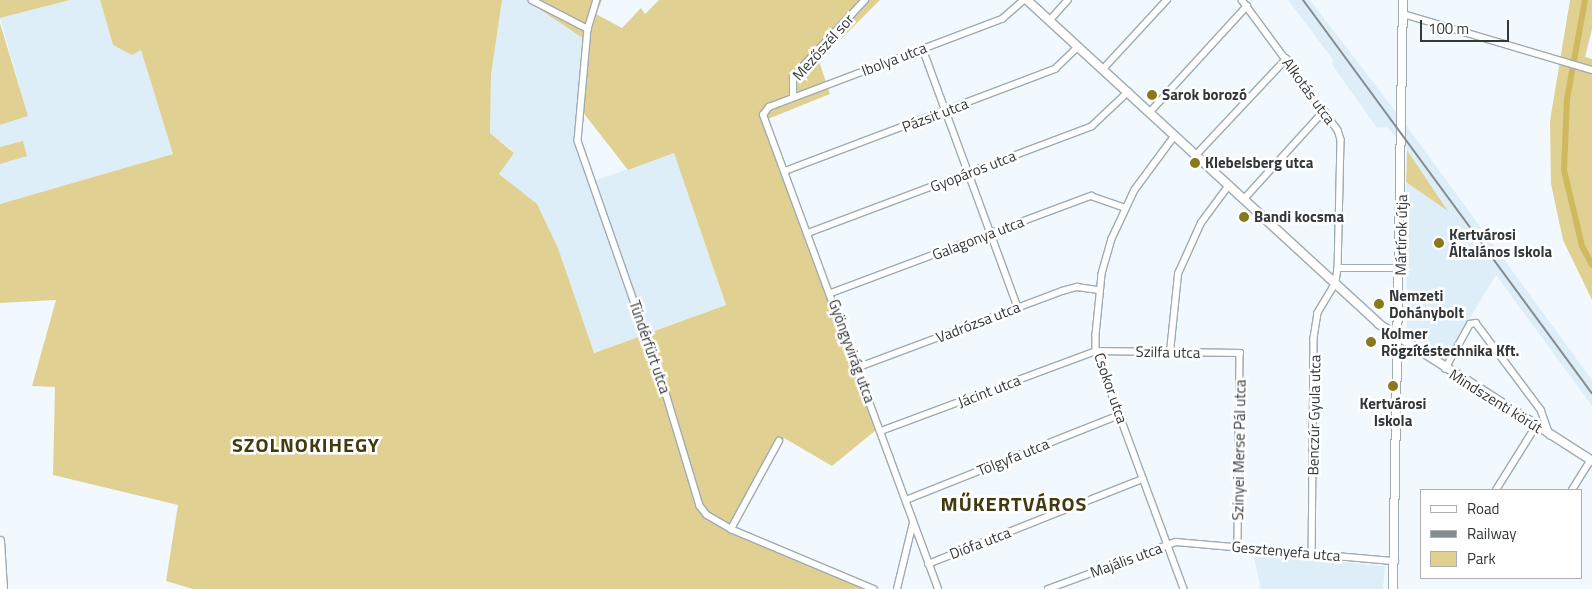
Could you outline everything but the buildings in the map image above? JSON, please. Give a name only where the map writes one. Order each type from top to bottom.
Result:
[{"type":"street","points":[[532,0],[588,29]]},
{"type":"street","name":"Tündérfürt utca","points":[[597,0],[588,29],[577,131],[580,151],[665,390],[700,506],[706,515],[731,529],[874,589]]},
{"type":"street","name":"Mezőszél sor","points":[[793,97],[793,77],[865,0]]},
{"type":"street","name":"Ibolya utca","points":[[763,115],[766,108],[793,97],[1002,19],[1026,0]]},
{"type":"street","name":"Mindszenti körút","points":[[1026,0],[1400,340],[1591,460]]},
{"type":"street","points":[[1050,21],[1068,0]]},
{"type":"street","points":[[1103,69],[1167,0]]},
{"type":"street","name":"Alkotás utca","points":[[1242,0],[1324,111],[1341,140],[1336,283]]},
{"type":"street","name":"Mártírok útja","points":[[1393,589],[1400,340],[1403,0]]},
{"type":"street","points":[[1150,113],[1247,6]]},
{"type":"street","points":[[1403,14],[1592,70]]},
{"type":"street","name":"Pázsit utca","points":[[784,171],[1055,69],[1078,47]]},
{"type":"street","points":[[923,48],[1018,307]]},
{"type":"street","points":[[1196,156],[1286,59]]},
{"type":"street","name":"Gyopáros utca","points":[[808,233],[1092,126],[1128,92]]},
{"type":"street","points":[[1244,199],[1324,111]]},
{"type":"street","name":"Gyöngyvirág utca","points":[[763,115],[859,367],[938,589]]},
{"type":"street","name":"Csokor utca","points":[[1175,136],[1144,175],[1125,208],[1107,255],[1100,290],[1096,351],[1184,589]]},
{"type":"street","points":[[1170,352],[1171,315],[1178,274],[1201,223],[1229,186]]},
{"type":"street","name":"Galagonya utca","points":[[831,293],[1091,196],[1125,208]]},
{"type":"street","points":[[1338,268],[1400,268]]},
{"type":"street","name":"Benczúr Gyula utca","points":[[1312,553],[1315,332],[1318,313],[1336,283]]},
{"type":"street","name":"Vadrózsa utca","points":[[859,367],[1070,288],[1100,290]]},
{"type":"street","points":[[1445,369],[1470,324],[1476,323],[1540,410],[1550,435]]},
{"type":"street","name":"Szilfa utca","points":[[1096,351],[1240,353]]},
{"type":"street","name":"Jácint utca","points":[[881,431],[1096,351]]},
{"type":"street","name":"Szinyei Merse Pál utca","points":[[1238,547],[1240,353]]},
{"type":"street","name":"Tölgyfa utca","points":[[906,500],[1120,415]]},
{"type":"street","points":[[1497,489],[1536,426]]},
{"type":"street","points":[[731,529],[779,441]]},
{"type":"street","points":[[1573,489],[1591,460]]},
{"type":"street","name":"Diófa utca","points":[[928,564],[1144,479]]},
{"type":"street","points":[[897,589],[913,523]]},
{"type":"street","points":[[0,541],[3,589]]},
{"type":"street","name":"Gesztenyefa utca","points":[[1176,542],[1395,561]]},
{"type":"street","name":"Majális utca","points":[[1048,589],[1176,542]]},
{"type":"shaded area","points":[[70,0],[100,0],[113,45],[141,49],[173,154],[0,204],[0,125],[28,116],[0,18]]},
{"type":"shaded area","points":[[502,0],[526,0],[584,39],[574,141],[588,183],[674,153],[726,305],[593,353],[558,248],[537,205],[499,174],[514,152],[490,133],[491,75]]},
{"type":"shaded area","points":[[1288,0],[1310,0],[1406,125],[1592,380],[1592,406],[1496,275],[1444,361],[1407,337],[1406,182],[1447,209],[1407,150],[1387,127],[1377,128],[1331,63],[1334,61]]},
{"type":"shaded area","points":[[1253,554],[1385,566],[1383,589],[1261,589]]},
{"type":"green space","points":[[0,0],[70,0],[0,18]]},
{"type":"green space","points":[[100,0],[502,0],[491,75],[490,133],[514,153],[499,174],[537,204],[558,248],[594,353],[726,305],[674,153],[628,170],[578,106],[584,39],[526,0],[602,0],[596,14],[622,28],[641,8],[645,14],[659,0],[880,0],[819,61],[830,94],[763,121],[876,430],[832,466],[784,438],[726,530],[865,589],[193,589],[166,581],[178,505],[53,475],[55,387],[32,386],[56,300],[0,303],[0,204],[173,154],[141,50],[132,55],[113,45]]},
{"type":"green space","points":[[1570,0],[1592,0],[1592,29],[1585,57],[1592,59],[1592,300],[1563,240],[1551,184],[1550,121]]},
{"type":"green space","points":[[0,23],[28,116],[0,125]]},
{"type":"green space","points":[[23,141],[27,156],[0,164],[0,147]]},
{"type":"green space","points":[[1407,150],[1448,211],[1406,182]]},
{"type":"waterway","points":[[1585,0],[1567,99],[1564,170],[1582,246],[1592,265]]},
{"type":"railway","points":[[1303,0],[1592,393]]},
{"type":"place","name":"Sarok borozó","points":[[1152,95]]},
{"type":"place","name":"Klebelsberg utca","points":[[1195,163]]},
{"type":"place","name":"Bandi kocsma","points":[[1244,217]]},
{"type":"place","name":"Kertvárosi Általános Iskola","points":[[1439,243]]},
{"type":"place","name":"Nemzeti Dohánybolt","points":[[1379,304]]},
{"type":"place","name":"Kolmer Rögzítéstechnika Kft.","points":[[1371,342]]},
{"type":"place","name":"Kertvárosi Iskola","points":[[1393,386]]},
{"type":"district","name":"SZOLNOKIHEGY","points":[[306,444]]},
{"type":"district","name":"MŰKERTVÁROS","points":[[1014,503]]}]
